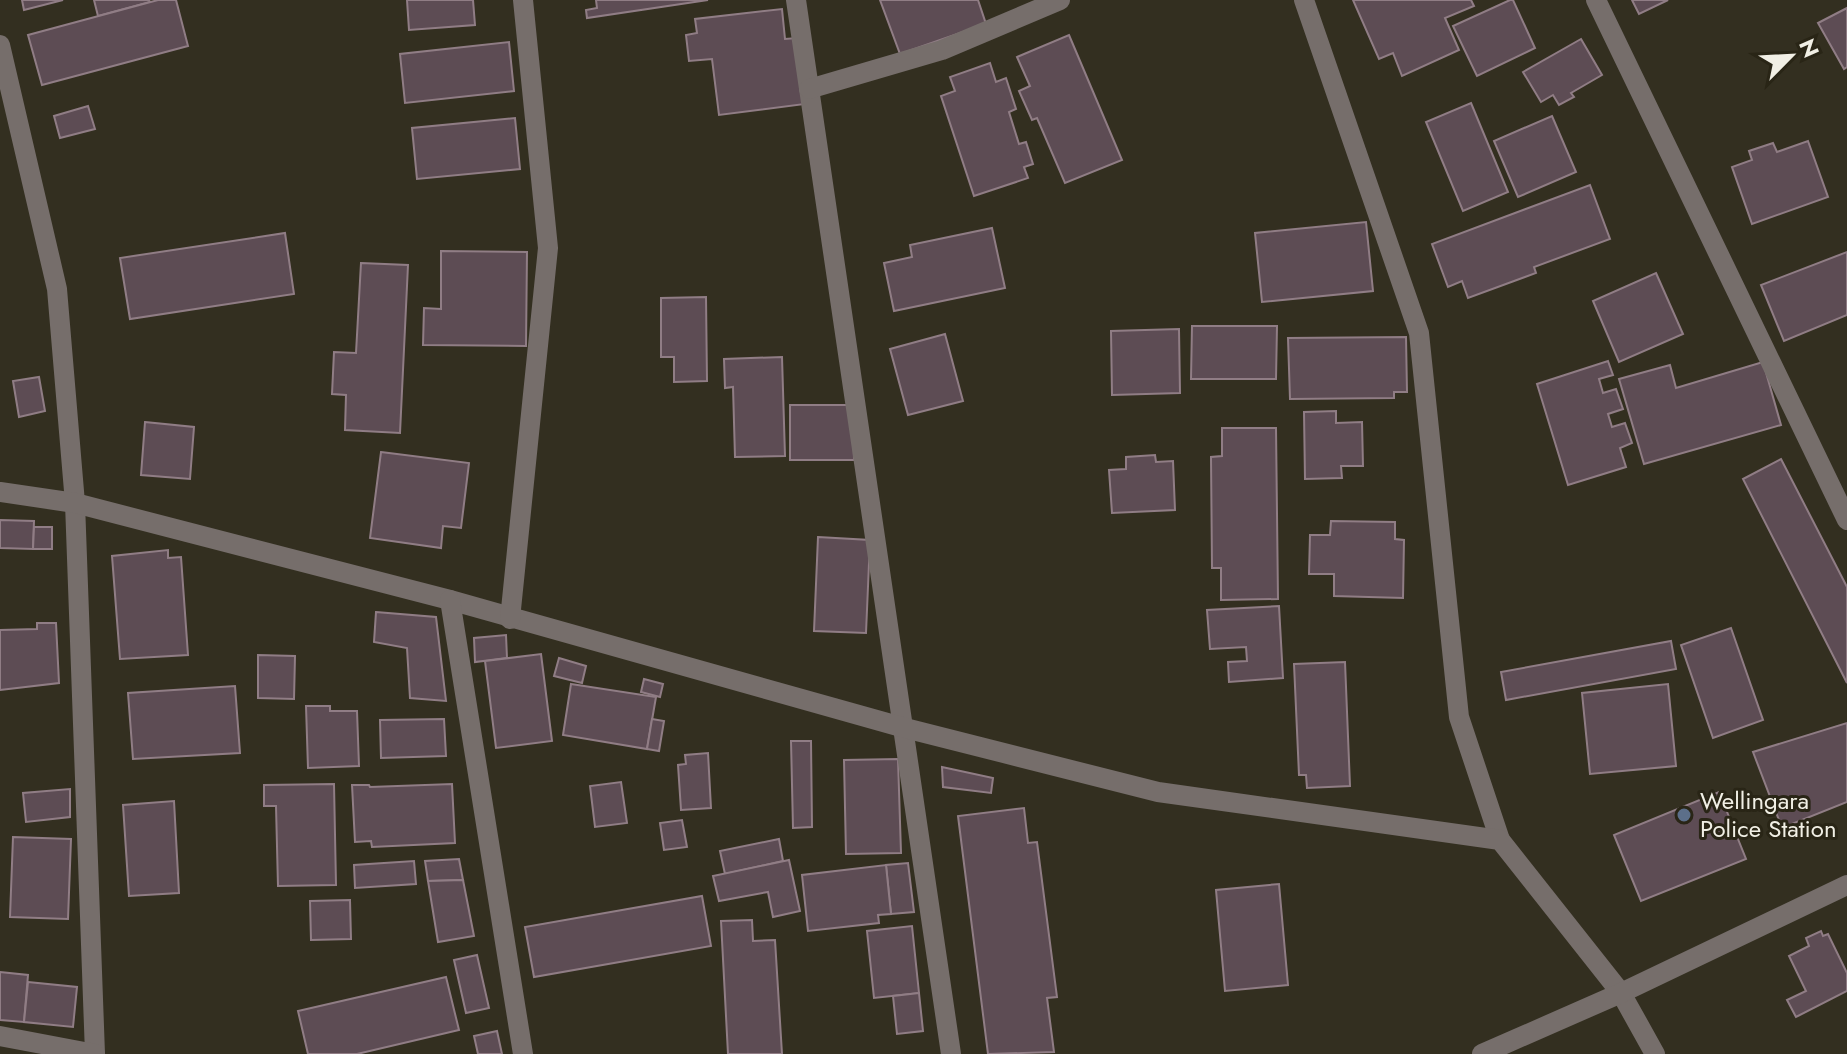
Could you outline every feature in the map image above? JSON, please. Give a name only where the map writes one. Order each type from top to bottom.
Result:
[{"type":"street","points":[[510,619],[548,248],[523,0]]},
{"type":"street","points":[[796,0],[951,1054]]},
{"type":"street","points":[[809,89],[942,50],[1060,0]]},
{"type":"street","points":[[1304,0],[1419,333],[1459,717],[1500,840],[1621,993],[1655,1054]]},
{"type":"street","points":[[1596,0],[1847,520]]},
{"type":"street","points":[[0,45],[57,289],[75,503],[95,1054],[0,1036]]},
{"type":"street","points":[[0,492],[75,503],[450,600],[905,728],[1158,792],[1500,840]]},
{"type":"street","points":[[450,600],[523,1054]]},
{"type":"street","points":[[1482,1054],[1621,993],[1847,885]]},
{"type":"building","points":[[22,0],[63,0],[24,10]]},
{"type":"building","points":[[94,0],[149,0],[150,2],[98,16]]},
{"type":"building","points":[[158,0],[176,0],[188,46],[42,85],[28,35]]},
{"type":"building","points":[[407,0],[473,0],[475,25],[409,30]]},
{"type":"building","points":[[596,0],[708,0],[587,18],[586,10],[597,8]]},
{"type":"building","points":[[880,0],[978,0],[986,24],[900,54]]},
{"type":"building","points":[[1353,0],[1471,0],[1474,6],[1445,18],[1459,50],[1402,76],[1393,53],[1379,59]]},
{"type":"building","points":[[1513,0],[1535,48],[1477,76],[1453,26]]},
{"type":"building","points":[[1632,0],[1668,0],[1639,14]]},
{"type":"building","points":[[1847,8],[1847,67],[1844,69],[1818,23]]},
{"type":"building","points":[[782,9],[785,39],[797,38],[805,104],[719,115],[712,59],[689,61],[686,35],[697,33],[695,19]]},
{"type":"building","points":[[1069,35],[1122,160],[1065,183],[1037,118],[1032,120],[1019,91],[1030,86],[1017,57]]},
{"type":"building","points":[[1581,39],[1602,75],[1571,93],[1574,97],[1559,105],[1553,95],[1541,102],[1523,72]]},
{"type":"building","points":[[509,42],[514,91],[405,103],[400,54]]},
{"type":"building","points":[[990,63],[996,82],[1006,78],[1016,109],[1009,112],[1019,144],[1026,142],[1033,164],[1024,167],[1028,178],[974,196],[941,96],[955,91],[950,77]]},
{"type":"building","points":[[1471,103],[1508,192],[1463,211],[1426,122]]},
{"type":"building","points":[[88,106],[95,129],[60,138],[54,116]]},
{"type":"building","points":[[1552,116],[1576,172],[1518,197],[1494,141]]},
{"type":"building","points":[[515,118],[520,169],[417,179],[412,128]]},
{"type":"building","points":[[1808,141],[1828,197],[1752,224],[1732,167],[1752,160],[1749,151],[1773,143],[1777,152]]},
{"type":"building","points":[[1590,185],[1610,239],[1534,267],[1536,273],[1468,298],[1462,281],[1448,287],[1432,244]]},
{"type":"building","points":[[1366,222],[1373,291],[1262,302],[1255,233]]},
{"type":"building","points":[[992,228],[1005,288],[894,311],[884,263],[912,257],[910,245]]},
{"type":"building","points":[[285,233],[294,294],[130,319],[120,258]]},
{"type":"building","points":[[441,251],[527,252],[526,346],[423,345],[424,308],[441,309]]},
{"type":"building","points":[[1847,252],[1847,315],[1784,341],[1761,285]]},
{"type":"building","points":[[361,263],[408,265],[400,433],[345,430],[346,395],[332,394],[334,352],[356,353]]},
{"type":"building","points":[[1656,273],[1683,334],[1619,362],[1593,301]]},
{"type":"building","points":[[706,297],[707,381],[674,382],[674,357],[661,357],[661,298]]},
{"type":"building","points":[[1192,326],[1277,326],[1276,379],[1191,379]]},
{"type":"building","points":[[1179,329],[1180,393],[1112,395],[1111,331]]},
{"type":"building","points":[[945,334],[963,401],[908,415],[890,349]]},
{"type":"building","points":[[1406,337],[1407,392],[1394,392],[1394,398],[1290,399],[1288,338]]},
{"type":"building","points":[[782,357],[785,456],[735,457],[733,387],[725,388],[724,359]]},
{"type":"building","points":[[1608,361],[1613,375],[1599,379],[1603,393],[1616,389],[1623,409],[1608,414],[1612,427],[1625,423],[1632,443],[1620,448],[1626,467],[1568,485],[1537,384]]},
{"type":"building","points":[[1763,362],[1781,425],[1644,464],[1619,379],[1670,365],[1676,388]]},
{"type":"building","points":[[39,377],[45,411],[19,417],[13,381]]},
{"type":"building","points":[[790,405],[853,405],[854,460],[790,460]]},
{"type":"building","points":[[1336,411],[1336,423],[1362,422],[1363,466],[1341,466],[1342,478],[1305,479],[1304,412]]},
{"type":"building","points":[[145,422],[194,427],[190,479],[141,475]]},
{"type":"building","points":[[1222,428],[1276,428],[1278,599],[1221,600],[1221,568],[1212,568],[1211,457],[1222,456]]},
{"type":"building","points":[[381,452],[469,463],[461,528],[443,526],[441,548],[370,538]]},
{"type":"building","points":[[1155,455],[1156,462],[1173,461],[1175,510],[1112,513],[1109,470],[1126,469],[1126,457]]},
{"type":"building","points":[[1781,459],[1847,587],[1847,683],[1743,479]]},
{"type":"building","points":[[0,520],[34,521],[33,549],[0,548]]},
{"type":"building","points":[[1331,521],[1395,522],[1395,539],[1404,540],[1403,598],[1334,596],[1334,574],[1309,574],[1310,535],[1330,535]]},
{"type":"building","points":[[34,527],[52,527],[52,549],[33,549]]},
{"type":"building","points":[[818,537],[870,540],[866,633],[814,631]]},
{"type":"building","points":[[168,550],[168,558],[181,557],[188,655],[120,659],[112,556]]},
{"type":"building","points":[[1279,606],[1283,678],[1229,682],[1228,662],[1247,661],[1246,647],[1210,649],[1207,610]]},
{"type":"building","points":[[376,612],[436,617],[446,701],[410,698],[407,648],[374,642]]},
{"type":"building","points":[[37,623],[56,623],[59,683],[0,690],[0,630],[37,629]]},
{"type":"building","points":[[1731,628],[1763,720],[1713,738],[1681,645]]},
{"type":"building","points":[[506,635],[507,658],[475,662],[474,638]]},
{"type":"building","points":[[1671,641],[1676,669],[1506,700],[1501,672]]},
{"type":"building","points":[[541,654],[552,741],[496,748],[485,661]]},
{"type":"building","points":[[258,655],[295,656],[294,699],[258,698]]},
{"type":"building","points":[[559,658],[586,666],[582,683],[554,676]]},
{"type":"building","points":[[1345,662],[1350,786],[1307,788],[1306,775],[1299,775],[1294,664]]},
{"type":"building","points":[[644,679],[663,684],[660,697],[641,692]]},
{"type":"building","points":[[571,684],[656,697],[647,749],[563,735]]},
{"type":"building","points":[[1668,684],[1676,766],[1590,774],[1582,693]]},
{"type":"building","points":[[235,686],[240,753],[133,759],[128,693]]},
{"type":"building","points":[[306,706],[330,706],[330,711],[357,711],[359,766],[308,768]]},
{"type":"building","points":[[444,719],[446,756],[381,758],[380,720]]},
{"type":"building","points":[[652,719],[664,721],[659,751],[647,749]]},
{"type":"building","points":[[1847,723],[1847,802],[1782,828],[1753,752]]},
{"type":"building","points":[[791,741],[811,741],[812,827],[793,828]]},
{"type":"building","points":[[708,753],[711,808],[681,810],[678,765],[686,764],[685,755]]},
{"type":"building","points":[[898,759],[901,853],[846,854],[844,760]]},
{"type":"building","points":[[942,767],[993,778],[991,793],[943,787]]},
{"type":"building","points":[[621,782],[627,823],[595,827],[590,786]]},
{"type":"building","points":[[334,784],[336,885],[278,886],[276,806],[264,806],[264,785]]},
{"type":"building","points":[[452,784],[455,843],[372,847],[371,841],[355,842],[352,785]]},
{"type":"building","points":[[70,789],[70,817],[26,822],[23,793]]},
{"type":"building","points":[[1719,792],[1746,859],[1641,901],[1614,835]]},
{"type":"building","points":[[174,801],[179,893],[129,896],[123,805]]},
{"type":"building","points":[[1024,808],[1028,843],[1037,842],[1057,997],[1047,998],[1054,1052],[988,1054],[958,816]]},
{"type":"building","points":[[682,820],[687,847],[664,850],[660,823]]},
{"type":"building","points":[[13,837],[71,839],[68,919],[10,917]]},
{"type":"building","points":[[779,839],[783,861],[725,874],[720,851]]},
{"type":"building","points":[[459,859],[463,880],[428,881],[425,861]]},
{"type":"building","points":[[789,860],[800,911],[773,917],[768,892],[719,901],[713,876]]},
{"type":"building","points":[[414,861],[416,884],[355,888],[354,865]]},
{"type":"building","points":[[908,863],[914,912],[891,914],[886,865]]},
{"type":"building","points":[[886,865],[891,914],[878,915],[879,923],[808,931],[802,875]]},
{"type":"building","points":[[463,880],[474,936],[438,942],[428,881]]},
{"type":"building","points":[[1279,884],[1288,985],[1225,991],[1216,890]]},
{"type":"building","points":[[702,896],[711,946],[534,977],[525,927]]},
{"type":"building","points":[[350,900],[351,939],[311,940],[310,901]]},
{"type":"building","points":[[752,920],[753,941],[775,940],[782,1054],[728,1054],[721,921]]},
{"type":"building","points":[[912,926],[919,993],[874,998],[867,931]]},
{"type":"building","points":[[1821,931],[1823,936],[1828,934],[1847,973],[1847,991],[1796,1017],[1787,1000],[1806,991],[1789,956],[1809,946],[1806,938]]},
{"type":"building","points":[[477,955],[489,1008],[466,1013],[454,960]]},
{"type":"building","points":[[0,972],[28,975],[24,1022],[0,1020]]},
{"type":"building","points":[[446,977],[459,1030],[357,1054],[308,1054],[298,1011]]},
{"type":"building","points":[[28,982],[77,987],[73,1027],[24,1022]]},
{"type":"building","points":[[919,993],[923,1031],[897,1034],[893,996]]},
{"type":"building","points":[[497,1031],[502,1054],[478,1054],[474,1036]]},
{"type":"place","name":"Wellingara Police Station","points":[[1684,815]]}]
